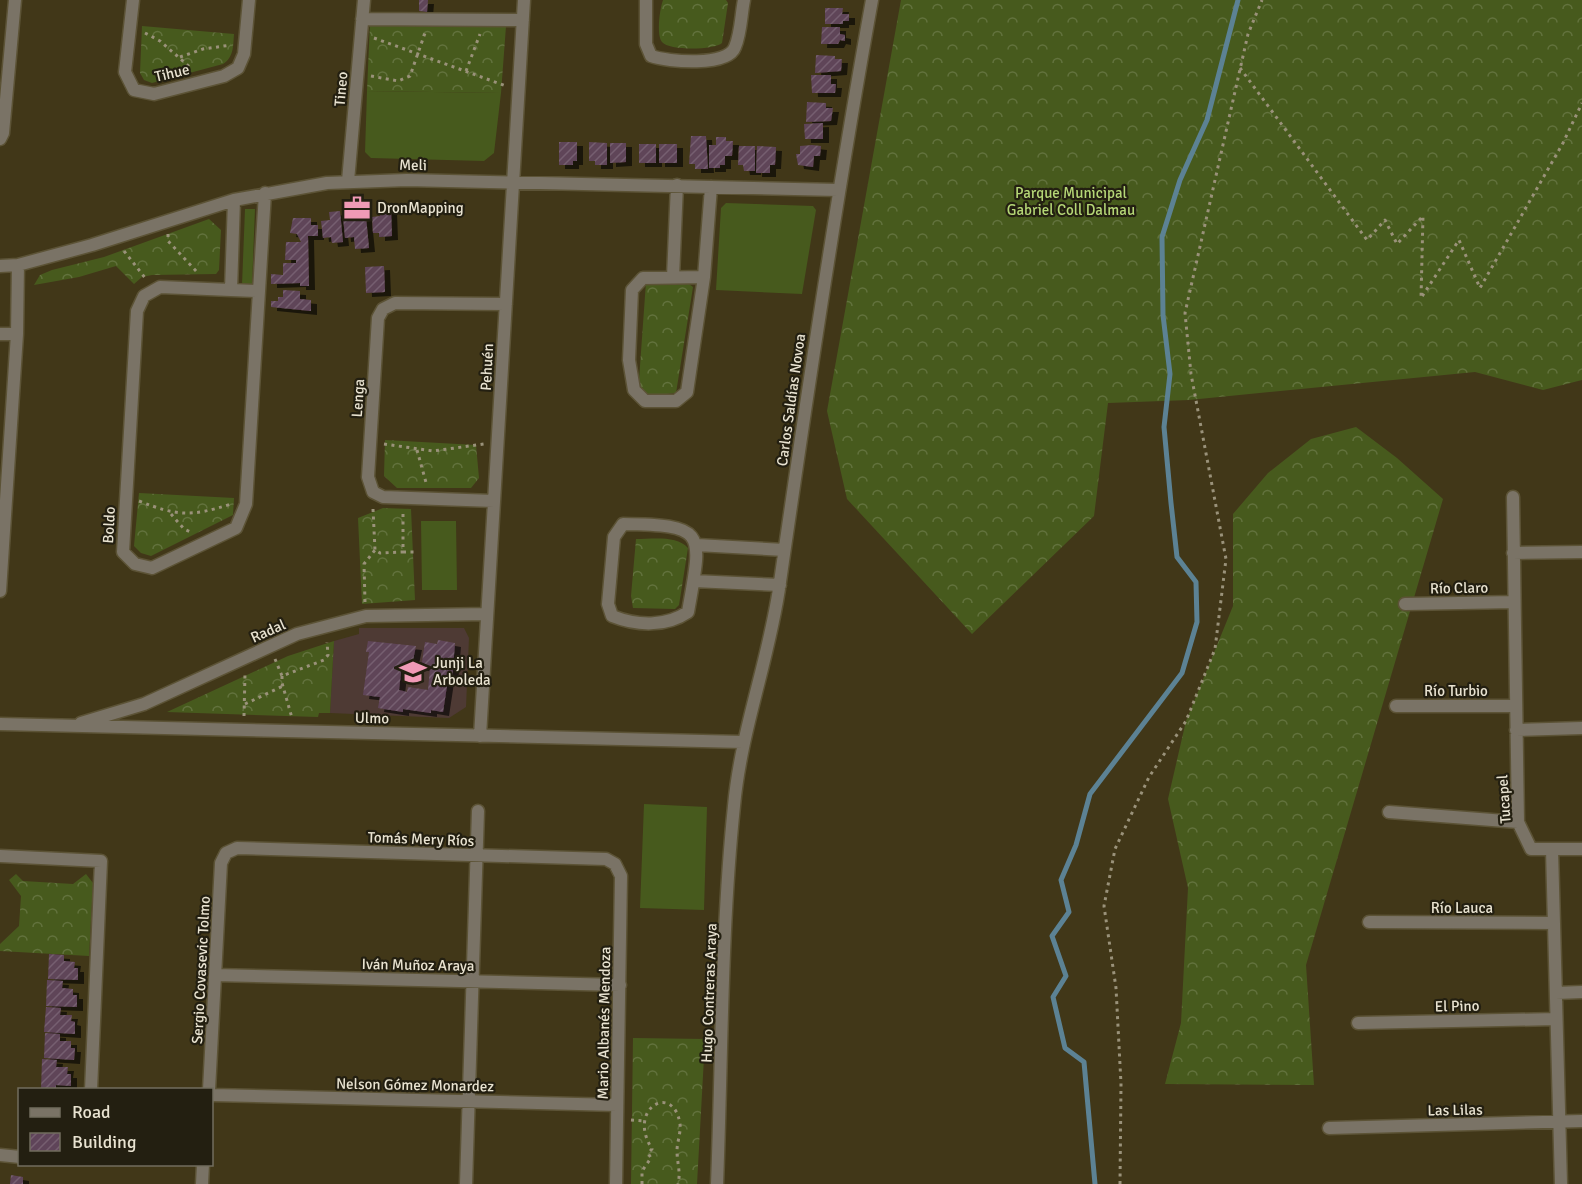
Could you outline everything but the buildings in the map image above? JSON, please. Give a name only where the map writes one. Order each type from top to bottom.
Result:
[{"type":"street","points":[[0,139],[3,133],[15,0]]},
{"type":"street","name":"Tihue","points":[[132,0],[126,72],[134,90],[154,94],[224,76],[238,68],[244,54],[249,0]]},
{"type":"street","name":"Tineo","points":[[348,181],[364,0]]},
{"type":"street","name":"Pehuén","points":[[480,736],[524,0]]},
{"type":"street","points":[[646,0],[646,44],[651,56],[664,61],[714,60],[727,57],[735,49],[744,0]]},
{"type":"street","name":"Carlos Saldías Novoa","points":[[734,803],[743,742],[780,585],[838,190],[872,0]]},
{"type":"street","points":[[362,19],[523,20]]},
{"type":"street","name":"Meli","points":[[0,266],[18,265],[234,200],[348,181],[406,180],[838,190]]},
{"type":"street","points":[[673,277],[677,185]]},
{"type":"street","points":[[704,277],[643,278],[632,290],[629,360],[634,390],[645,401],[676,401],[687,392],[704,277],[711,187]]},
{"type":"street","name":"Boldo","points":[[154,290],[144,296],[137,311],[123,552],[135,564],[152,568],[236,528],[243,517],[247,499],[266,193]]},
{"type":"street","points":[[231,290],[234,200]]},
{"type":"street","points":[[0,591],[17,334],[18,265]]},
{"type":"street","points":[[154,290],[159,287],[259,291]]},
{"type":"street","name":"Lenga","points":[[373,492],[368,477],[370,439],[378,318],[383,309],[395,303],[506,304]]},
{"type":"street","points":[[0,334],[17,334]]},
{"type":"street","points":[[373,492],[383,497],[494,501]]},
{"type":"street","name":"Tucapel","points":[[1513,497],[1518,822],[1531,849],[1552,850]]},
{"type":"street","points":[[623,524],[668,524],[689,531],[697,545],[694,581],[688,612],[674,622],[629,623],[612,616],[608,604],[614,537],[623,524]]},
{"type":"street","points":[[697,545],[784,550]]},
{"type":"street","points":[[1513,553],[1582,552]]},
{"type":"street","points":[[694,581],[780,585]]},
{"type":"street","name":"Río Claro","points":[[1405,604],[1514,602]]},
{"type":"street","name":"Radal","points":[[72,726],[144,704],[245,657],[321,628],[366,616],[487,614]]},
{"type":"street","name":"Río Turbio","points":[[1396,706],[1516,706]]},
{"type":"street","name":"Ulmo","points":[[0,724],[743,742]]},
{"type":"street","points":[[1516,730],[1582,728]]},
{"type":"street","name":"Hugo Contreras Araya","points":[[717,1184],[728,876],[734,803]]},
{"type":"street","points":[[465,1184],[478,811]]},
{"type":"street","points":[[1389,812],[1518,822]]},
{"type":"street","name":"Tomás Mery Ríos","points":[[226,853],[237,848],[606,859],[615,864]]},
{"type":"street","points":[[1560,1184],[1552,850],[1582,849]]},
{"type":"street","name":"Sergio Covasevic Tolmo","points":[[209,1088],[221,863],[226,853]]},
{"type":"street","points":[[0,856],[101,861],[91,1088]]},
{"type":"street","name":"Mario Albanés Mendoza","points":[[615,864],[621,876],[616,1184]]},
{"type":"street","name":"Río Lauca","points":[[1369,922],[1554,923]]},
{"type":"street","name":"Iván Muñoz Araya","points":[[215,975],[620,985]]},
{"type":"street","points":[[1556,993],[1582,992]]},
{"type":"street","name":"El Pino","points":[[1358,1023],[1556,1018]]},
{"type":"street","name":"Nelson Gómez Monardez","points":[[213,1095],[617,1105]]},
{"type":"street","name":"Las Lilas","points":[[1329,1128],[1582,1121]]},
{"type":"street","points":[[0,1155],[18,1157]]},
{"type":"street","points":[[202,1184],[203,1166]]},
{"type":"path","points":[[1120,1184],[1121,1084],[1116,988],[1104,906],[1115,849],[1149,777],[1186,721],[1215,649],[1226,559],[1191,374],[1185,313],[1248,34],[1262,0]]},
{"type":"path","points":[[357,73],[405,80],[410,76],[429,20]]},
{"type":"path","points":[[466,71],[485,20]]},
{"type":"path","points":[[130,25],[160,41],[180,57],[203,82]]},
{"type":"path","points":[[361,33],[519,90]]},
{"type":"path","points":[[180,57],[203,49],[245,45]]},
{"type":"path","points":[[1240,68],[1367,240],[1385,220],[1397,244],[1423,216],[1421,298],[1459,240],[1480,288],[1563,143],[1582,103]]},
{"type":"path","points":[[166,221],[168,241],[198,273],[196,288]]},
{"type":"path","points":[[113,238],[154,290]]},
{"type":"path","points":[[370,439],[417,450],[459,449],[498,441]]},
{"type":"path","points":[[417,450],[430,499]]},
{"type":"path","points":[[366,616],[364,564],[375,550],[373,492]]},
{"type":"path","points":[[126,496],[170,513],[206,513],[247,499]]},
{"type":"path","points":[[402,498],[403,552]]},
{"type":"path","points":[[170,513],[184,529],[202,538],[215,538]]},
{"type":"path","points":[[375,550],[380,553],[416,552]]},
{"type":"path","points":[[282,676],[324,660],[330,646],[321,628]]},
{"type":"path","points":[[269,647],[282,676],[296,731]]},
{"type":"path","points":[[244,730],[245,657]]},
{"type":"path","points":[[245,704],[283,686]]},
{"type":"path","points":[[642,1184],[642,1171],[651,1158],[648,1153],[652,1149],[644,1129],[644,1116],[649,1107],[659,1102],[667,1103],[675,1110],[680,1122],[678,1184]]},
{"type":"shaded area","name":"Junji La Arboleda","points":[[359,628],[464,628],[469,638],[466,707],[449,718],[330,713],[334,641],[359,634]]},
{"type":"green space","points":[[663,0],[726,0],[728,3],[722,43],[711,47],[692,48],[666,45],[660,39],[659,28]]},
{"type":"green space","name":"Parque Municipal Gabriel Coll Dalmau","points":[[901,0],[1582,0],[1582,380],[1543,390],[1475,372],[1189,400],[1108,403],[1094,516],[972,634],[847,499],[827,411]]},
{"type":"green space","points":[[370,23],[506,26],[501,93],[367,91]]},
{"type":"green space","points":[[142,26],[234,34],[232,51],[223,64],[152,83],[144,80],[140,73]]},
{"type":"green space","points":[[367,91],[501,93],[494,153],[484,161],[371,158],[365,152]]},
{"type":"green space","points":[[726,203],[813,206],[816,210],[802,294],[716,290],[721,208]]},
{"type":"green space","points":[[245,209],[255,209],[252,286],[242,285]]},
{"type":"green space","points":[[209,219],[221,230],[219,270],[216,274],[152,275],[142,277],[134,284],[116,266],[79,277],[34,285],[40,275],[52,270],[104,257]]},
{"type":"green space","points":[[685,281],[693,287],[676,393],[648,396],[640,393],[639,380],[646,282]]},
{"type":"green space","points":[[1356,427],[1397,458],[1443,499],[1306,965],[1314,1085],[1165,1084],[1181,1023],[1188,888],[1168,799],[1186,721],[1233,606],[1233,514],[1268,473],[1311,439]]},
{"type":"green space","points":[[385,440],[476,445],[479,478],[471,488],[397,488],[384,476]]},
{"type":"green space","points":[[139,493],[234,498],[233,515],[151,556],[141,553],[134,546]]},
{"type":"green space","points":[[383,508],[411,509],[415,600],[362,604],[358,518]]},
{"type":"green space","points":[[421,521],[456,521],[457,590],[422,590]]},
{"type":"green space","points":[[636,539],[671,539],[688,548],[679,605],[675,609],[633,608],[631,596]]},
{"type":"green space","points":[[334,641],[330,713],[319,713],[318,717],[167,712],[288,656]]},
{"type":"green space","points":[[644,804],[707,807],[704,910],[640,908]]},
{"type":"green space","points":[[16,874],[23,881],[73,884],[86,874],[93,883],[89,956],[0,951],[0,944],[19,926],[21,896],[9,880]]},
{"type":"green space","points":[[633,1038],[705,1039],[697,1184],[631,1184]]},
{"type":"waterway","points":[[1095,1184],[1084,1062],[1065,1048],[1053,997],[1066,976],[1052,936],[1069,912],[1061,880],[1076,845],[1090,794],[1182,673],[1197,622],[1196,582],[1177,557],[1164,427],[1170,374],[1163,315],[1162,237],[1180,180],[1207,120],[1238,0]]},
{"type":"place","name":"DronMapping","points":[[357,208]]},
{"type":"place","name":"Junji La Arboleda","points":[[413,672]]}]
